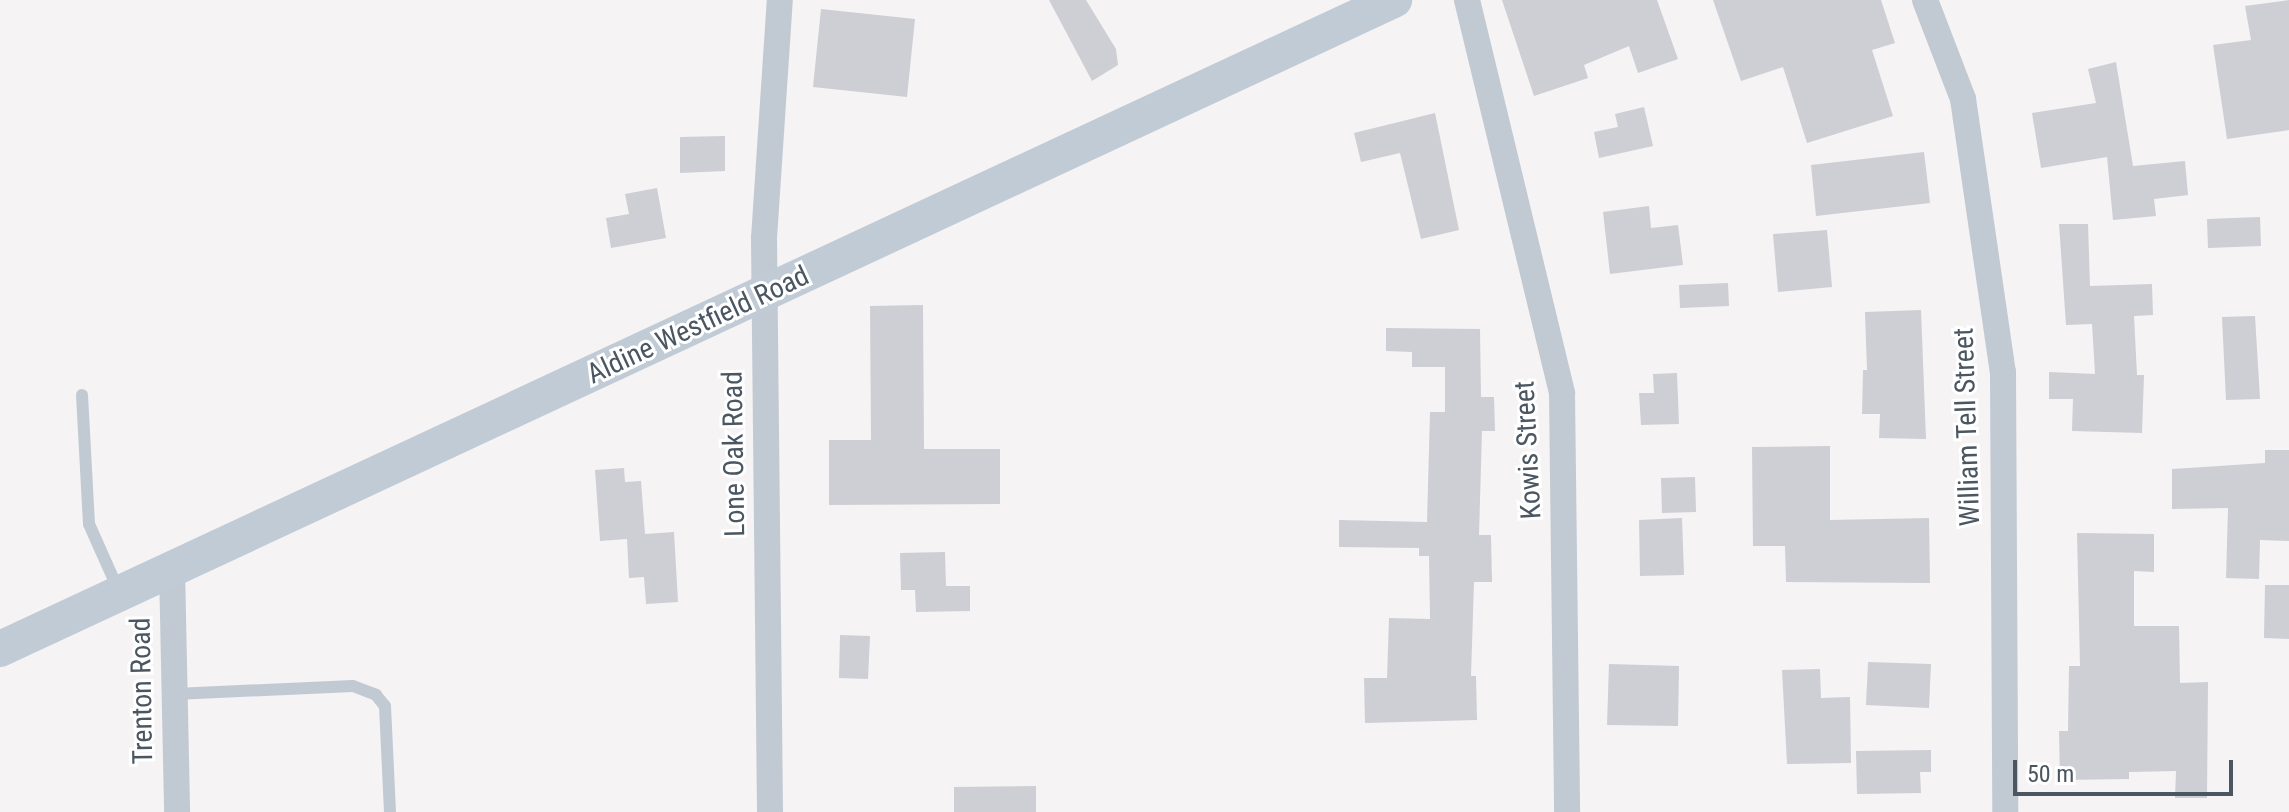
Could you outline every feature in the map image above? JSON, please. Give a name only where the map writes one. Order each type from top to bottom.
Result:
[{"type":"main road","name":"Aldine Westfield Road","points":[[0,649],[765,296],[1394,0]]},
{"type":"street","name":"Lone Oak Road","points":[[770,812],[765,296],[780,0]]},
{"type":"street","name":"Kowis Street","points":[[1467,0],[1562,394],[1567,812]]},
{"type":"street","name":"William Tell Street","points":[[1925,0],[1963,99],[2003,372],[2005,812]]},
{"type":"street","name":"Trenton Road","points":[[172,568],[177,812]]},
{"type":"lane","points":[[82,395],[89,524],[119,592]]},
{"type":"lane","points":[[175,694],[353,686],[376,695],[385,706],[390,812]]},
{"type":"building","points":[[1049,0],[1086,0],[1116,49],[1118,65],[1092,81]]},
{"type":"building","points":[[1502,0],[1657,0],[1678,59],[1638,73],[1629,46],[1584,65],[1588,78],[1534,96]]},
{"type":"building","points":[[1713,0],[1881,0],[1895,43],[1872,50],[1893,116],[1807,143],[1783,67],[1741,81]]},
{"type":"building","points":[[2289,0],[2289,130],[2227,139],[2213,45],[2251,40],[2245,6]]},
{"type":"building","points":[[821,9],[915,19],[907,97],[813,87]]},
{"type":"building","points":[[2116,62],[2133,166],[2185,161],[2188,195],[2154,199],[2156,216],[2113,220],[2107,157],[2041,168],[2032,113],[2096,103],[2088,69]]},
{"type":"building","points":[[1644,107],[1653,146],[1599,158],[1594,132],[1618,127],[1615,114]]},
{"type":"building","points":[[1435,113],[1459,230],[1421,239],[1400,153],[1361,162],[1354,133]]},
{"type":"building","points":[[725,136],[725,171],[680,173],[680,137]]},
{"type":"building","points":[[1924,152],[1930,203],[1816,216],[1811,165]]},
{"type":"building","points":[[657,188],[666,238],[611,248],[606,218],[629,214],[625,194]]},
{"type":"building","points":[[1649,206],[1651,228],[1678,225],[1683,265],[1610,274],[1603,212]]},
{"type":"building","points":[[2260,217],[2261,246],[2208,248],[2207,219]]},
{"type":"building","points":[[2059,224],[2088,224],[2090,286],[2152,284],[2153,315],[2134,316],[2137,375],[2144,375],[2142,433],[2072,431],[2073,399],[2049,399],[2049,372],[2095,374],[2092,324],[2066,325]]},
{"type":"building","points":[[1827,230],[1832,287],[1778,292],[1773,234]]},
{"type":"building","points":[[1728,283],[1729,306],[1680,308],[1679,285]]},
{"type":"building","points":[[923,305],[924,449],[1000,449],[1000,504],[829,505],[829,440],[871,440],[870,306]]},
{"type":"building","points":[[1921,310],[1926,439],[1879,438],[1880,414],[1862,414],[1863,370],[1867,370],[1865,312]]},
{"type":"building","points":[[2255,316],[2260,399],[2226,400],[2222,317]]},
{"type":"building","points":[[1386,328],[1480,329],[1481,397],[1494,397],[1495,431],[1482,431],[1479,535],[1491,535],[1492,582],[1474,582],[1471,676],[1476,676],[1477,720],[1365,723],[1364,678],[1387,678],[1389,618],[1430,619],[1429,556],[1419,556],[1419,548],[1339,547],[1339,520],[1427,522],[1430,412],[1445,412],[1445,367],[1412,367],[1412,352],[1386,351]]},
{"type":"building","points":[[1677,373],[1679,424],[1641,425],[1639,393],[1654,393],[1653,374]]},
{"type":"building","points":[[1830,446],[1830,520],[1929,518],[1930,583],[1786,582],[1785,546],[1753,546],[1752,447]]},
{"type":"building","points":[[2265,450],[2289,450],[2289,541],[2260,540],[2259,579],[2226,578],[2228,508],[2172,509],[2172,469],[2265,463]]},
{"type":"building","points":[[624,468],[625,482],[641,481],[645,534],[674,532],[678,602],[646,604],[644,577],[629,578],[627,539],[600,541],[595,470]]},
{"type":"building","points":[[1695,477],[1696,512],[1662,513],[1661,478]]},
{"type":"building","points":[[1682,518],[1684,575],[1640,576],[1639,520]]},
{"type":"building","points":[[2077,533],[2154,534],[2154,572],[2134,571],[2134,626],[2179,626],[2180,683],[2208,682],[2207,798],[2175,798],[2176,771],[2129,772],[2129,779],[2060,780],[2059,731],[2068,731],[2069,666],[2080,666]]},
{"type":"building","points":[[945,552],[946,586],[970,586],[970,611],[916,612],[915,590],[901,590],[900,553]]},
{"type":"building","points":[[2265,585],[2289,585],[2289,639],[2264,638]]},
{"type":"building","points":[[840,635],[870,636],[868,679],[839,678]]},
{"type":"building","points":[[1868,662],[1931,664],[1929,708],[1866,705]]},
{"type":"building","points":[[1609,664],[1679,666],[1678,726],[1607,725]]},
{"type":"building","points":[[1820,669],[1821,698],[1850,697],[1851,763],[1787,764],[1782,670]]},
{"type":"building","points":[[1931,750],[1931,772],[1920,772],[1921,793],[1857,794],[1856,751]]},
{"type":"building","points":[[1036,786],[1036,812],[954,812],[954,787]]}]
